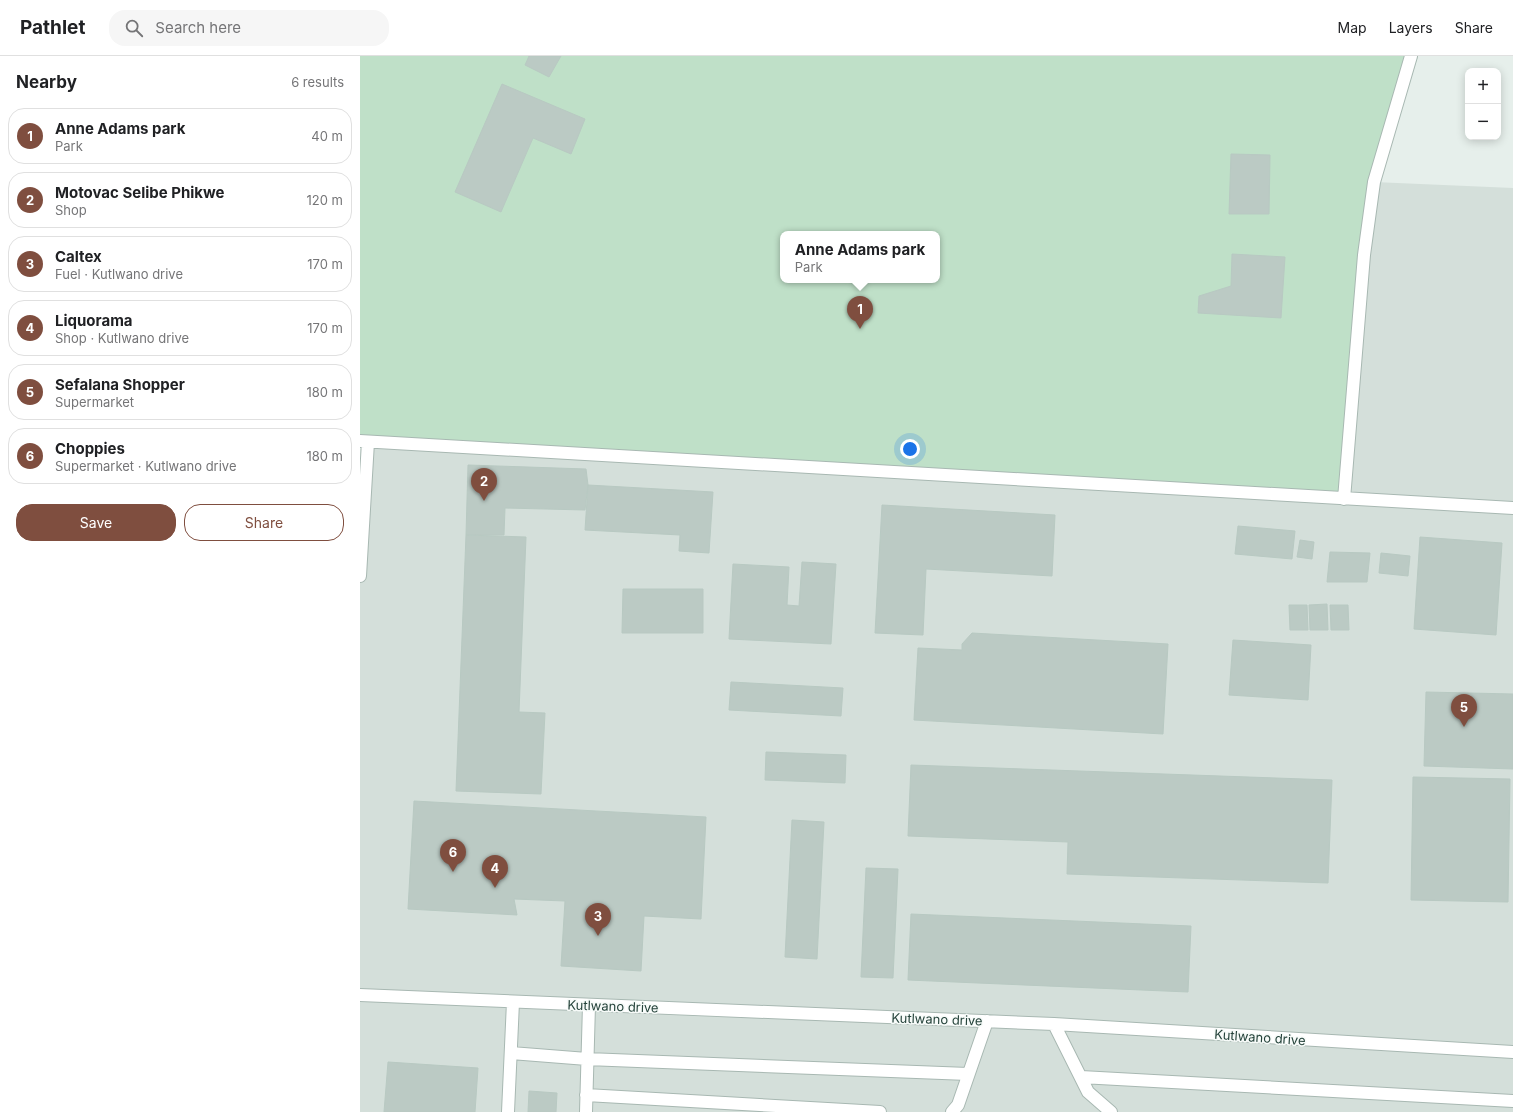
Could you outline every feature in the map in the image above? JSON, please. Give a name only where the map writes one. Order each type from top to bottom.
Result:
[{"type":"street","points":[[1344,499],[1364,255],[1374,182],[1411,56]]},
{"type":"street","points":[[360,576],[364,442],[1513,508]]},
{"type":"street","name":"Kutlwano drive","points":[[360,995],[1054,1024],[1513,1052]]},
{"type":"street","points":[[508,1112],[513,1002]]},
{"type":"street","points":[[586,1112],[589,1005]]},
{"type":"street","points":[[952,1112],[958,1105],[987,1021]]},
{"type":"street","points":[[1054,1024],[1088,1092],[1111,1112]]},
{"type":"street","points":[[511,1053],[587,1059],[968,1074]]},
{"type":"street","points":[[1081,1077],[1513,1101]]},
{"type":"street","points":[[586,1095],[880,1112]]},
{"type":"shaded area","points":[[1374,182],[1513,188],[1513,1112],[360,1112],[360,569],[368,442]]},
{"type":"green space","points":[[360,56],[1418,56],[1369,216],[1344,499],[360,441]]},
{"type":"building","points":[[529,56],[561,56],[549,77],[525,65]]},
{"type":"building","points":[[502,84],[585,119],[571,154],[533,138],[501,212],[455,192]]},
{"type":"building","points":[[1231,154],[1270,155],[1269,214],[1229,214]]},
{"type":"building","points":[[1232,254],[1285,257],[1281,318],[1198,313],[1199,296],[1231,286]]},
{"type":"building","points":[[468,465],[586,469],[588,485],[585,510],[505,508],[504,535],[466,535]]},
{"type":"building","points":[[588,485],[713,492],[709,553],[679,551],[680,535],[585,530]]},
{"type":"building","points":[[882,505],[1055,515],[1052,576],[926,569],[923,635],[875,633]]},
{"type":"building","points":[[1238,526],[1295,531],[1292,559],[1235,554]]},
{"type":"building","points":[[466,535],[526,537],[519,712],[545,713],[541,794],[456,791]]},
{"type":"building","points":[[1420,537],[1502,543],[1496,635],[1414,629]]},
{"type":"building","points":[[1300,540],[1314,542],[1312,559],[1297,557]]},
{"type":"building","points":[[1330,552],[1370,553],[1367,582],[1327,582]]},
{"type":"building","points":[[1381,553],[1410,556],[1408,576],[1379,573]]},
{"type":"building","points":[[802,562],[836,564],[831,644],[729,639],[733,564],[789,567],[787,605],[799,606]]},
{"type":"building","points":[[623,589],[703,589],[703,633],[622,633]]},
{"type":"building","points":[[1327,604],[1328,630],[1310,630],[1309,605]]},
{"type":"building","points":[[1289,605],[1307,605],[1308,630],[1290,630]]},
{"type":"building","points":[[1330,605],[1348,605],[1349,630],[1331,630]]},
{"type":"building","points":[[972,633],[1168,644],[1163,734],[914,720],[918,648],[962,650],[962,644]]},
{"type":"building","points":[[1233,640],[1311,645],[1308,700],[1229,695]]},
{"type":"building","points":[[731,682],[843,688],[841,716],[729,710]]},
{"type":"building","points":[[1426,692],[1513,694],[1513,769],[1424,766]]},
{"type":"building","points":[[766,752],[846,755],[845,783],[765,780]]},
{"type":"building","points":[[911,765],[1332,780],[1328,883],[1067,874],[1068,842],[908,836]]},
{"type":"building","points":[[1413,777],[1510,779],[1508,902],[1411,900]]},
{"type":"building","points":[[414,801],[706,817],[701,919],[644,916],[641,971],[561,966],[565,901],[514,899],[517,915],[408,909]]},
{"type":"building","points":[[792,820],[824,822],[817,959],[785,957]]},
{"type":"building","points":[[866,868],[898,869],[893,978],[861,977]]},
{"type":"building","points":[[911,914],[1191,926],[1188,992],[908,980]]},
{"type":"building","points":[[388,1062],[478,1068],[475,1112],[384,1112]]},
{"type":"building","points":[[529,1091],[557,1093],[556,1112],[528,1112]]},
{"type":"place","name":"Anne Adams park","points":[[860,329]]},
{"type":"place","name":"Motovac Selibe Phikwe","points":[[484,501]]},
{"type":"place","name":"Sefalana Shopper","points":[[1464,727]]},
{"type":"place","name":"Choppies","points":[[453,872]]},
{"type":"place","name":"Liquorama","points":[[495,888]]},
{"type":"place","name":"Caltex","points":[[598,936]]}]
